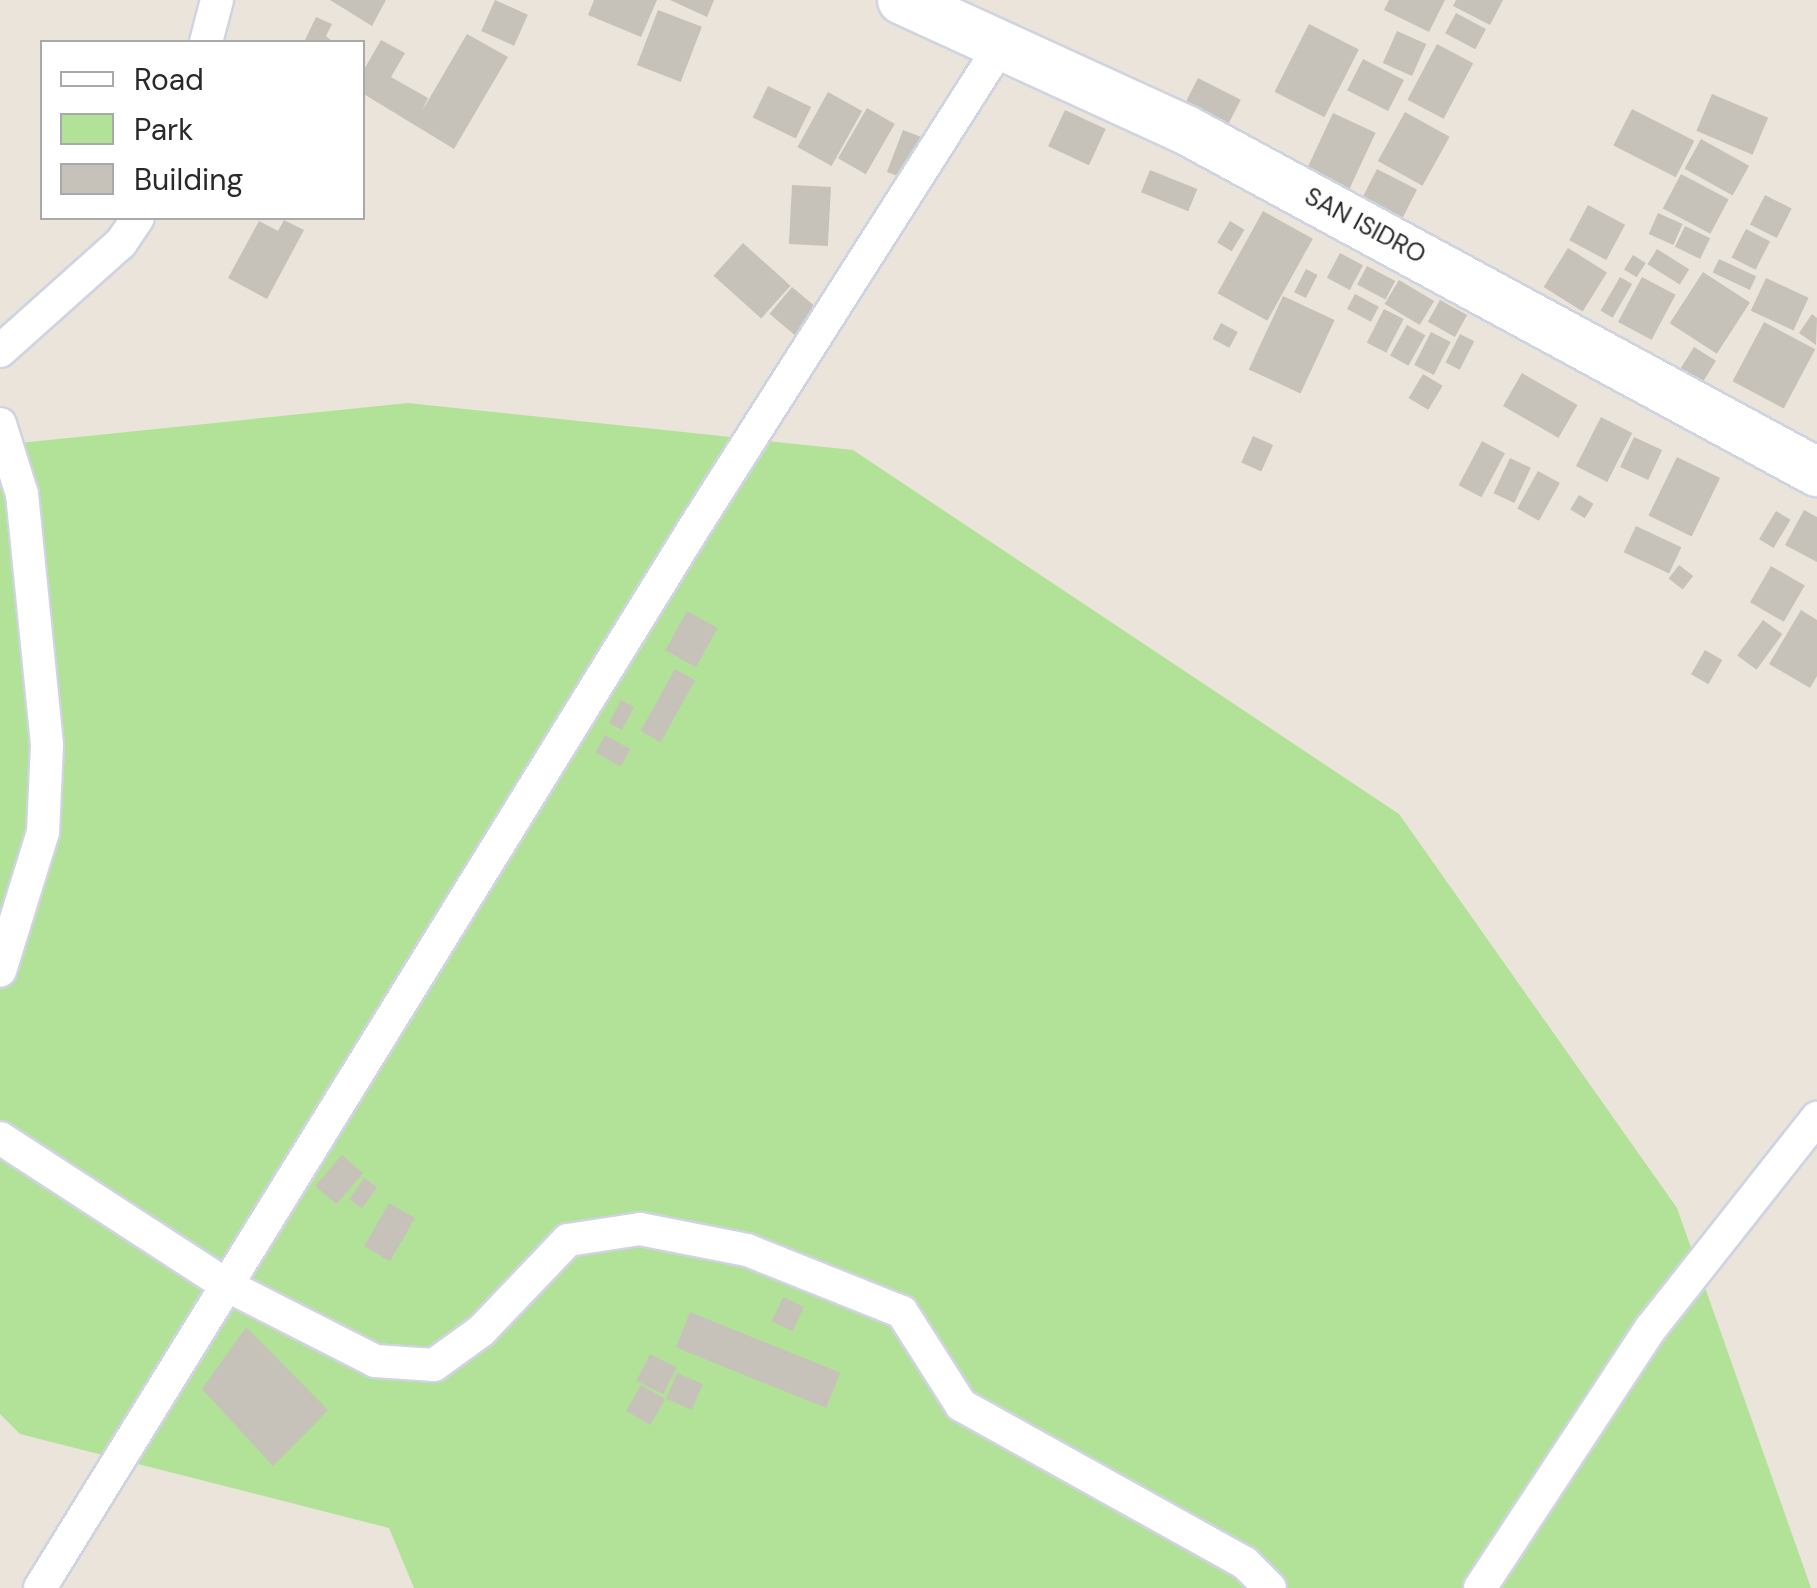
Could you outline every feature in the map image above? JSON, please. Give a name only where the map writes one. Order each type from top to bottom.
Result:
[{"type":"street","points":[[207,40],[217,0]]},
{"type":"street","name":"SAN ISIDRO","points":[[902,0],[1186,130],[1817,472]]},
{"type":"street","points":[[40,1588],[1001,46]]},
{"type":"street","points":[[0,351],[122,243],[137,220]]},
{"type":"street","points":[[0,424],[22,494],[46,745],[43,832],[0,971]]},
{"type":"street","points":[[1480,1588],[1651,1328],[1817,1118]]},
{"type":"street","points":[[0,1138],[226,1284],[375,1361],[434,1365],[481,1332],[568,1240],[640,1229],[747,1250],[902,1312],[961,1404],[1245,1563],[1270,1588]]},
{"type":"green space","points":[[408,403],[853,450],[1399,814],[1677,1208],[1811,1588],[414,1588],[389,1528],[20,1434],[0,1414],[0,445]]},
{"type":"building","points":[[330,0],[386,0],[372,26]]},
{"type":"building","points":[[495,0],[528,15],[514,46],[481,31]]},
{"type":"building","points":[[594,0],[657,0],[641,37],[588,15]]},
{"type":"building","points":[[670,0],[714,0],[707,17]]},
{"type":"building","points":[[1389,0],[1445,0],[1429,32],[1384,10]]},
{"type":"building","points":[[1456,0],[1503,0],[1490,25],[1453,6]]},
{"type":"building","points":[[658,10],[702,27],[681,82],[637,65]]},
{"type":"building","points":[[1456,13],[1486,29],[1475,49],[1445,33]]},
{"type":"building","points":[[316,17],[332,24],[326,36],[331,40],[305,40]]},
{"type":"building","points":[[1309,24],[1359,49],[1324,117],[1274,92]]},
{"type":"building","points":[[1397,31],[1426,44],[1412,76],[1383,63]]},
{"type":"building","points":[[467,34],[508,57],[454,149],[365,95],[365,68],[381,40],[405,53],[391,77],[428,98],[422,111]]},
{"type":"building","points":[[1437,44],[1473,63],[1444,119],[1407,100]]},
{"type":"building","points":[[1363,59],[1404,80],[1388,111],[1347,90]]},
{"type":"building","points":[[1198,78],[1241,100],[1228,125],[1185,103]]},
{"type":"building","points":[[768,86],[811,107],[796,138],[753,117]]},
{"type":"building","points":[[828,92],[862,111],[832,166],[797,147]]},
{"type":"building","points":[[1712,94],[1768,118],[1753,155],[1696,131]]},
{"type":"building","points":[[867,108],[895,124],[866,174],[838,158]]},
{"type":"building","points":[[1632,109],[1694,141],[1676,177],[1613,146]]},
{"type":"building","points":[[1065,110],[1106,129],[1089,165],[1048,146]]},
{"type":"building","points":[[1405,112],[1450,137],[1422,186],[1378,161]]},
{"type":"building","points":[[1333,113],[1376,133],[1349,189],[1307,169]]},
{"type":"building","points":[[903,130],[921,137],[905,179],[887,172]]},
{"type":"building","points":[[1701,139],[1749,166],[1733,195],[1685,169]]},
{"type":"building","points":[[1377,169],[1417,189],[1402,220],[1362,199]]},
{"type":"building","points":[[1150,170],[1197,189],[1188,211],[1141,192]]},
{"type":"building","points":[[1681,174],[1729,199],[1710,234],[1663,208]]},
{"type":"building","points":[[792,185],[831,187],[828,246],[789,244]]},
{"type":"building","points":[[1765,195],[1792,209],[1777,238],[1750,224]]},
{"type":"building","points":[[1588,205],[1625,225],[1606,260],[1569,240]]},
{"type":"building","points":[[1263,211],[1313,239],[1267,321],[1217,293]]},
{"type":"building","points":[[1658,213],[1683,224],[1673,245],[1649,234]]},
{"type":"building","points":[[284,220],[304,230],[267,299],[228,278],[259,221],[278,231]]},
{"type":"building","points":[[1230,221],[1245,230],[1232,251],[1217,242]]},
{"type":"building","points":[[1685,226],[1710,238],[1700,259],[1675,247]]},
{"type":"building","points":[[1746,229],[1770,241],[1756,270],[1731,258]]},
{"type":"building","points":[[743,243],[791,286],[761,319],[714,276]]},
{"type":"building","points":[[1568,248],[1607,272],[1583,311],[1544,287]]},
{"type":"building","points":[[1657,249],[1689,269],[1680,284],[1647,264]]},
{"type":"building","points":[[1340,253],[1363,265],[1350,290],[1327,278]]},
{"type":"building","points":[[1633,255],[1646,263],[1637,277],[1624,269]]},
{"type":"building","points":[[1719,259],[1756,276],[1750,290],[1713,273]]},
{"type":"building","points":[[1367,266],[1395,281],[1385,300],[1357,285]]},
{"type":"building","points":[[1306,269],[1318,275],[1306,298],[1294,292]]},
{"type":"building","points":[[1703,272],[1750,302],[1717,354],[1670,323]]},
{"type":"building","points":[[1620,277],[1632,284],[1613,318],[1600,311]]},
{"type":"building","points":[[1642,277],[1676,295],[1652,340],[1618,322]]},
{"type":"building","points":[[1766,278],[1809,298],[1793,330],[1751,311]]},
{"type":"building","points":[[1399,280],[1434,301],[1420,325],[1385,304]]},
{"type":"building","points":[[792,287],[818,309],[796,336],[770,314]]},
{"type":"building","points":[[1355,294],[1379,307],[1371,322],[1347,309]]},
{"type":"building","points":[[1283,296],[1335,320],[1300,394],[1249,369]]},
{"type":"building","points":[[1440,300],[1467,315],[1455,337],[1428,322]]},
{"type":"building","points":[[1384,309],[1404,319],[1386,353],[1367,343]]},
{"type":"building","points":[[1812,314],[1817,318],[1816,345],[1799,333]]},
{"type":"building","points":[[1764,322],[1815,349],[1784,408],[1733,381]]},
{"type":"building","points":[[1221,323],[1238,332],[1229,348],[1213,339]]},
{"type":"building","points":[[1407,325],[1425,335],[1408,366],[1390,356]]},
{"type":"building","points":[[1431,332],[1451,342],[1434,375],[1414,365]]},
{"type":"building","points":[[1460,334],[1474,341],[1460,370],[1445,363]]},
{"type":"building","points":[[1694,347],[1716,361],[1703,382],[1681,368]]},
{"type":"building","points":[[1522,373],[1577,405],[1558,438],[1503,406]]},
{"type":"building","points":[[1423,374],[1443,386],[1428,410],[1409,398]]},
{"type":"building","points":[[1601,417],[1632,433],[1607,482],[1576,466]]},
{"type":"building","points":[[1253,436],[1273,445],[1261,471],[1241,462]]},
{"type":"building","points":[[1634,437],[1662,450],[1648,480],[1620,467]]},
{"type":"building","points":[[1482,441],[1505,453],[1481,497],[1459,485]]},
{"type":"building","points":[[1677,457],[1720,478],[1692,536],[1649,515]]},
{"type":"building","points":[[1510,458],[1531,468],[1514,503],[1494,493]]},
{"type":"building","points":[[1538,471],[1560,483],[1539,521],[1517,509]]},
{"type":"building","points":[[1579,495],[1594,504],[1585,518],[1570,510]]},
{"type":"building","points":[[1804,510],[1817,517],[1817,562],[1785,545]]},
{"type":"building","points":[[1776,511],[1791,520],[1774,548],[1759,539]]},
{"type":"building","points":[[1636,526],[1681,547],[1669,573],[1624,552]]},
{"type":"building","points":[[1679,565],[1693,576],[1683,589],[1669,578]]},
{"type":"building","points":[[1771,566],[1805,586],[1784,622],[1750,602]]},
{"type":"building","points":[[1801,610],[1817,620],[1817,676],[1810,688],[1769,664]]},
{"type":"building","points":[[687,611],[718,628],[696,667],[665,650]]},
{"type":"building","points":[[1763,620],[1782,634],[1757,670],[1737,656]]},
{"type":"building","points":[[1705,650],[1722,660],[1708,684],[1691,674]]},
{"type":"building","points":[[675,669],[695,680],[661,742],[641,731]]},
{"type":"building","points":[[621,700],[634,707],[622,730],[609,723]]},
{"type":"building","points":[[605,735],[630,749],[621,767],[595,752]]},
{"type":"building","points":[[342,1155],[363,1173],[336,1204],[315,1186]]},
{"type":"building","points":[[364,1178],[377,1187],[362,1208],[349,1199]]},
{"type":"building","points":[[389,1203],[415,1218],[390,1261],[364,1246]]},
{"type":"building","points":[[783,1297],[804,1307],[792,1331],[772,1321]]},
{"type":"building","points":[[690,1312],[840,1373],[826,1408],[676,1347]]},
{"type":"building","points":[[246,1327],[328,1410],[273,1466],[202,1389]]},
{"type":"building","points":[[650,1354],[677,1368],[663,1394],[636,1381]]},
{"type":"building","points":[[677,1373],[703,1384],[692,1410],[666,1399]]},
{"type":"building","points":[[641,1385],[665,1399],[650,1425],[626,1411]]}]
